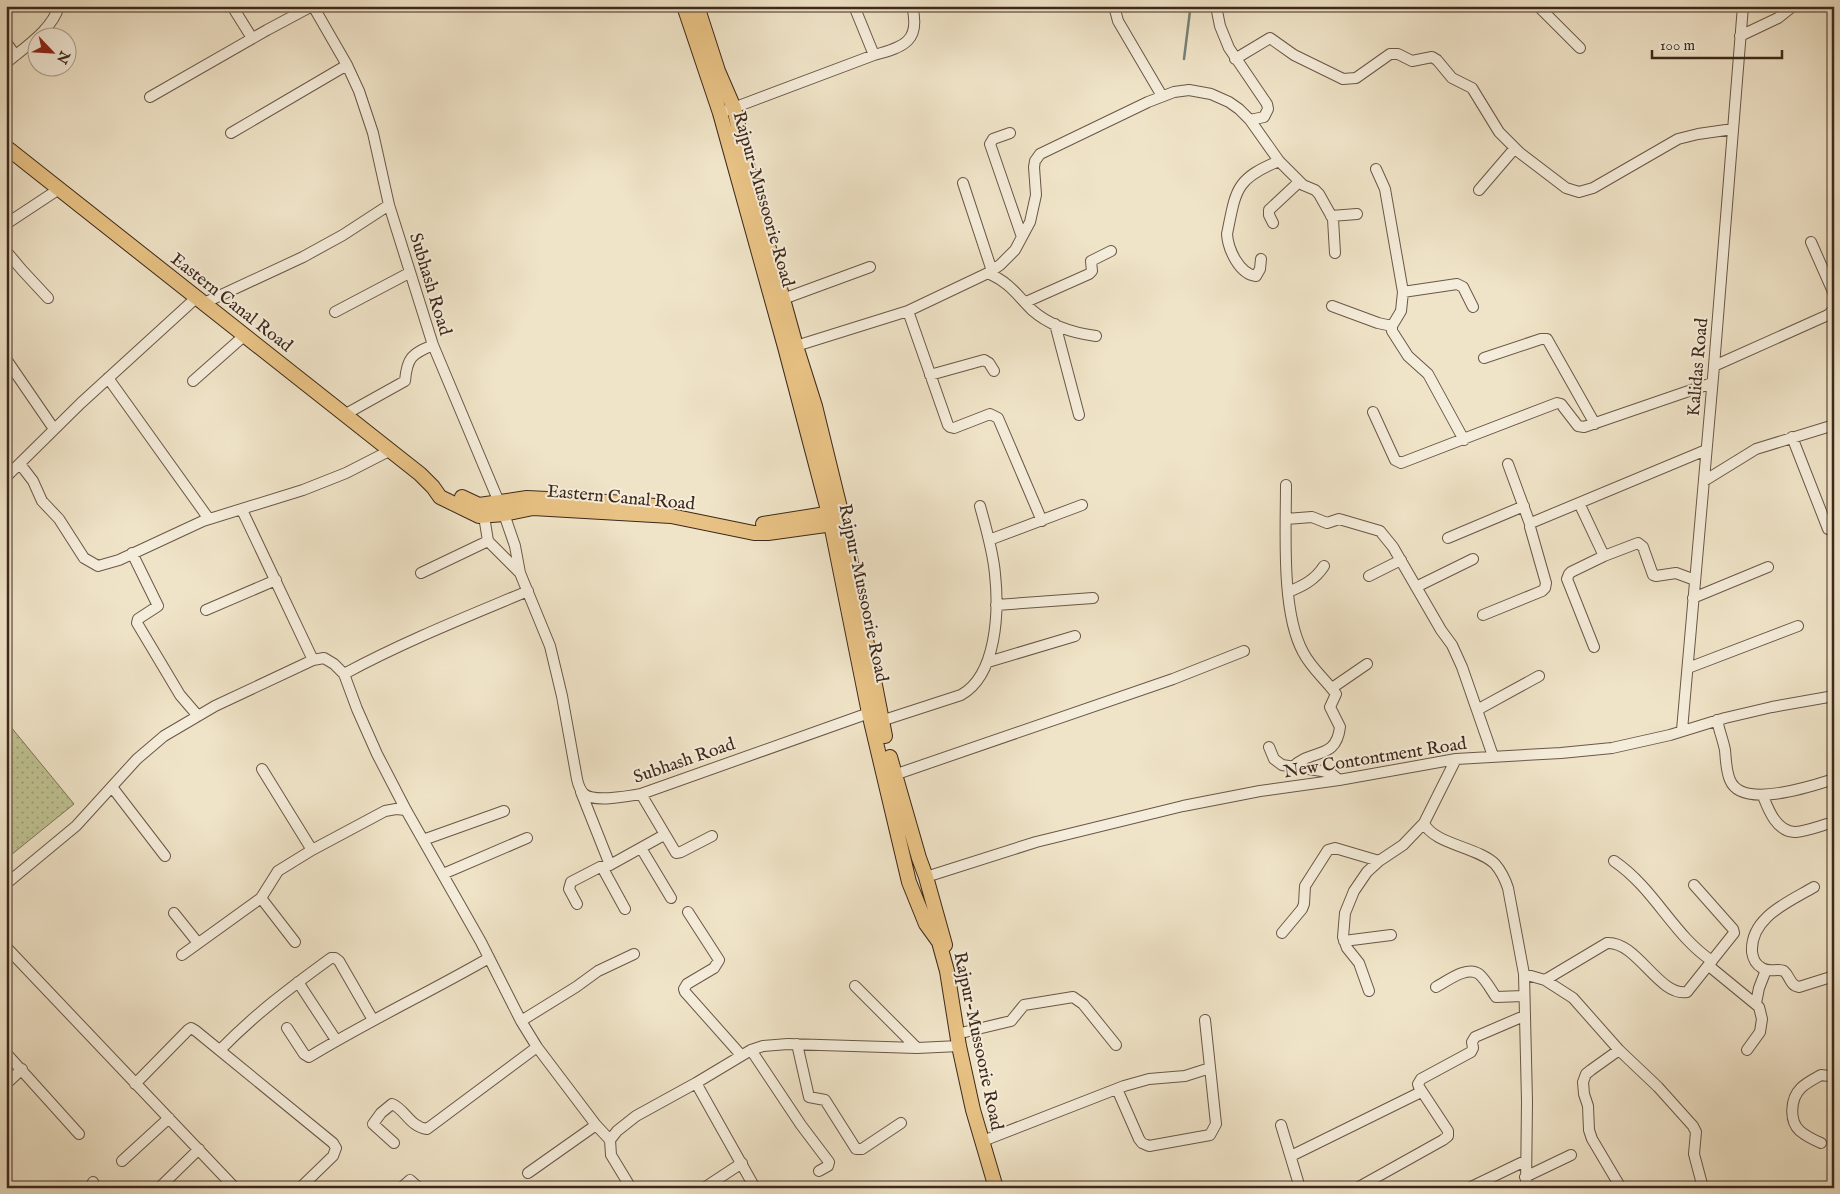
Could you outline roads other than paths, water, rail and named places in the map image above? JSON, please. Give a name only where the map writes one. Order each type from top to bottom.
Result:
[{"type":"main road","name":"Rajpur-Mussoorie Road","points":[[684,6],[720,113],[836,518],[894,775],[950,963],[978,1103],[1005,1188]]},
{"type":"main road","name":"Rajpur-Mussoorie Road","points":[[697,6],[718,71],[734,108],[753,191],[796,346],[815,406],[869,713],[910,883],[926,924],[939,942],[947,971],[959,1046],[973,1110],[996,1188]]},
{"type":"main road","name":"Eastern Canal Road","points":[[6,147],[344,414],[434,487],[440,497],[479,516],[494,509],[533,508],[671,516],[754,533],[768,533],[836,518]]},
{"type":"main road","points":[[910,883],[912,872],[917,870],[926,878]]},
{"type":"street","points":[[6,63],[44,30],[56,15],[59,6]]},
{"type":"street","points":[[232,6],[252,38]]},
{"type":"street","points":[[150,97],[312,6]]},
{"type":"street","name":"Subhash Road","points":[[312,6],[347,65],[359,91],[373,133],[389,205],[432,345],[494,509],[515,546],[520,573],[550,646],[579,786],[585,794],[593,797],[612,798],[641,794],[869,713]]},
{"type":"street","points":[[854,6],[874,55]]},
{"type":"street","points":[[720,113],[906,43],[914,30],[916,20],[912,6]]},
{"type":"street","points":[[1114,6],[1118,21],[1162,96]]},
{"type":"street","points":[[1216,6],[1220,26],[1235,59],[1267,104],[1268,109],[1264,117],[1250,120]]},
{"type":"street","points":[[1538,6],[1580,48]]},
{"type":"street","name":"Kalidas Road","points":[[1682,730],[1743,6]]},
{"type":"street","points":[[1740,36],[1778,18],[1793,6]]},
{"type":"street","points":[[1235,59],[1270,38],[1286,50],[1322,70],[1348,80],[1356,78],[1390,54],[1398,54],[1412,61],[1432,56],[1454,80],[1472,88],[1499,132],[1515,148],[1566,188],[1579,192],[1593,188],[1678,139],[1733,129]]},
{"type":"street","points":[[6,42],[15,56]]},
{"type":"street","points":[[231,133],[347,65]]},
{"type":"street","points":[[796,346],[908,311],[990,272],[1008,259],[1030,222],[1035,207],[1036,195],[1034,167],[1035,161],[1040,154],[1174,92],[1200,91],[1229,102],[1250,120],[1279,161],[1304,187],[1315,190],[1319,194],[1331,216],[1336,253]]},
{"type":"street","points":[[1010,133],[993,138],[991,146],[1022,237]]},
{"type":"street","points":[[1480,190],[1515,148]]},
{"type":"street","points":[[1261,259],[1256,276],[1250,274],[1232,253],[1227,234],[1235,196],[1244,181],[1266,166],[1279,161]]},
{"type":"street","points":[[1376,169],[1385,189],[1403,292],[1401,311],[1392,326],[1395,337],[1408,356],[1430,378],[1464,440]]},
{"type":"street","points":[[1272,223],[1269,210],[1300,182]]},
{"type":"street","points":[[963,183],[990,272],[1008,284],[1041,317],[1078,333],[1096,336]]},
{"type":"street","points":[[6,224],[59,189]]},
{"type":"street","points":[[6,477],[108,378],[200,301],[304,257],[343,235],[389,205]]},
{"type":"street","points":[[1331,216],[1358,214]]},
{"type":"street","points":[[1811,242],[1834,294]]},
{"type":"street","points":[[6,251],[48,298]]},
{"type":"street","points":[[1026,302],[1089,274],[1092,271],[1091,261],[1111,251]]},
{"type":"street","points":[[783,299],[870,267]]},
{"type":"street","points":[[335,312],[410,273]]},
{"type":"street","points":[[1403,292],[1457,284],[1463,287],[1473,307]]},
{"type":"street","points":[[1332,306],[1378,324],[1392,326]]},
{"type":"street","points":[[1714,366],[1828,315],[1834,309]]},
{"type":"street","points":[[908,311],[950,428],[990,414],[994,414],[998,418],[1042,521]]},
{"type":"street","points":[[1055,324],[1079,415]]},
{"type":"street","points":[[192,380],[245,335]]},
{"type":"street","points":[[1484,358],[1541,339],[1547,339],[1595,424]]},
{"type":"street","points":[[344,414],[406,381],[406,369],[414,353],[432,345]]},
{"type":"street","points":[[6,359],[54,429]]},
{"type":"street","points":[[930,375],[984,360],[989,363],[994,371]]},
{"type":"street","points":[[108,378],[209,519]]},
{"type":"street","points":[[1373,412],[1395,460],[1399,463],[1405,463],[1557,403],[1562,404],[1578,426],[1584,427],[1712,383]]},
{"type":"street","points":[[1704,481],[1756,449],[1834,425]]},
{"type":"street","points":[[1792,437],[1828,528]]},
{"type":"street","points":[[1530,524],[1706,450]]},
{"type":"street","points":[[20,464],[33,481],[42,501],[59,519],[84,558],[98,566],[119,560],[209,519],[303,490],[346,473],[389,451]]},
{"type":"street","points":[[1483,615],[1542,591],[1546,583],[1530,524],[1508,464]]},
{"type":"street","points":[[1286,485],[1286,568],[1293,624],[1300,646],[1332,696]]},
{"type":"street","points":[[1579,503],[1604,556]]},
{"type":"street","points":[[989,540],[1082,505]]},
{"type":"street","points":[[881,721],[969,690],[976,683],[988,662],[994,634],[996,605],[995,574],[980,506]]},
{"type":"street","points":[[1448,538],[1524,506]]},
{"type":"street","name":"Subhash Road","points":[[494,509],[488,541],[520,573]]},
{"type":"street","points":[[242,510],[313,660]]},
{"type":"street","points":[[1286,519],[1312,517],[1327,523],[1339,519],[1380,531],[1393,547],[1452,645],[1493,756]]},
{"type":"street","points":[[421,573],[488,541]]},
{"type":"street","points":[[1594,647],[1567,577],[1571,572],[1604,556],[1638,543],[1643,547],[1652,574],[1655,576],[1676,573],[1695,580]]},
{"type":"street","points":[[132,553],[158,606],[138,619],[137,623],[180,695],[198,716]]},
{"type":"street","points":[[1416,587],[1472,559]]},
{"type":"street","points":[[1368,576],[1401,560]]},
{"type":"street","points":[[1288,592],[1313,579],[1324,566]]},
{"type":"street","points":[[1693,598],[1768,567]]},
{"type":"street","points":[[206,610],[276,580]]},
{"type":"street","points":[[344,674],[406,642],[528,591]]},
{"type":"street","points":[[996,605],[1093,598]]},
{"type":"street","points":[[1688,668],[1798,626]]},
{"type":"street","points":[[988,662],[1075,636]]},
{"type":"street","points":[[894,775],[1173,679],[1244,651]]},
{"type":"street","points":[[6,884],[76,826],[138,759],[164,736],[198,716],[313,660],[324,658],[334,664],[344,674],[377,754],[406,810],[490,958],[521,1021],[537,1047],[596,1126],[610,1140],[611,1155],[614,1162],[631,1188]]},
{"type":"street","points":[[1293,767],[1304,758],[1323,753],[1335,744],[1340,727],[1330,709],[1332,696],[1367,664]]},
{"type":"street","points":[[1477,710],[1539,676]]},
{"type":"street","name":"New Contontment Road","points":[[926,878],[1036,842],[1184,806],[1260,791],[1339,780],[1456,759],[1612,748],[1654,739],[1717,720],[1772,707],[1834,696]]},
{"type":"street","points":[[1717,720],[1730,780],[1741,790],[1763,796],[1834,779]]},
{"type":"street","points":[[1270,747],[1277,762],[1293,767],[1322,771],[1332,774],[1339,780]]},
{"type":"street","points":[[1369,991],[1359,963],[1344,941],[1342,928],[1347,906],[1362,879],[1379,861],[1403,845],[1424,823],[1456,759]]},
{"type":"street","points":[[262,769],[312,850]]},
{"type":"street","points":[[579,786],[606,866],[625,909]]},
{"type":"street","points":[[112,787],[165,856]]},
{"type":"street","points":[[641,794],[673,850],[679,853],[712,836]]},
{"type":"street","points":[[1763,796],[1774,819],[1789,831],[1796,832],[1827,824]]},
{"type":"street","points":[[182,955],[246,911],[261,898],[278,871],[312,850],[385,811],[406,810]]},
{"type":"street","points":[[423,840],[504,811]]},
{"type":"street","points":[[1424,823],[1426,828],[1436,835],[1486,858],[1499,869],[1508,888],[1524,974],[1527,1101],[1525,1182]]},
{"type":"street","points":[[577,904],[569,889],[571,882],[606,866],[664,835]]},
{"type":"street","points":[[442,874],[527,838]]},
{"type":"street","points":[[641,848],[671,898]]},
{"type":"street","points":[[1282,933],[1302,909],[1305,886],[1328,850],[1335,848],[1379,861]]},
{"type":"street","points":[[918,858],[929,867],[943,872]]},
{"type":"street","points":[[1614,861],[1639,881],[1711,964],[1756,1003],[1762,1012],[1762,1024],[1756,1040],[1747,1050]]},
{"type":"street","points":[[1545,980],[1606,943],[1619,944],[1625,947],[1652,973],[1672,988],[1684,993],[1690,990],[1734,933],[1694,885]]},
{"type":"street","points":[[1814,887],[1769,914],[1758,928],[1753,941],[1753,959],[1766,970],[1783,970],[1787,973],[1792,984],[1799,987],[1834,976]]},
{"type":"street","points":[[261,898],[295,942]]},
{"type":"street","points":[[688,912],[719,960],[714,968],[687,984],[684,989],[685,992],[741,1055]]},
{"type":"street","points":[[174,913],[198,943]]},
{"type":"street","points":[[1344,941],[1391,935]]},
{"type":"street","points":[[6,947],[236,1188]]},
{"type":"street","points":[[521,1021],[580,984],[598,970],[634,954]]},
{"type":"street","points":[[220,1050],[242,1026],[273,1000],[331,958],[339,961],[373,1020]]},
{"type":"street","points":[[287,1028],[306,1056],[309,1057],[336,1040],[490,958]]},
{"type":"street","points":[[1756,1003],[1766,970]]},
{"type":"street","points":[[1436,987],[1463,973],[1474,972],[1483,979],[1496,996],[1524,996]]},
{"type":"street","points":[[1524,974],[1545,980],[1573,998],[1619,1050],[1658,1087],[1695,1128],[1694,1154],[1704,1188]]},
{"type":"street","points":[[298,982],[336,1040]]},
{"type":"street","points":[[855,986],[917,1048]]},
{"type":"street","points":[[965,1032],[1011,1021],[1024,1005],[1073,998],[1083,1004],[1116,1045]]},
{"type":"street","points":[[1357,1188],[1448,1136],[1448,1131],[1421,1092],[1418,1084],[1421,1079],[1471,1052],[1474,1039],[1524,1016]]},
{"type":"street","points":[[1117,1089],[1139,1138],[1145,1145],[1208,1137],[1216,1124],[1205,1020]]},
{"type":"street","points":[[135,1084],[188,1030],[191,1028],[196,1030],[333,1143],[336,1148],[333,1156],[300,1188]]},
{"type":"street","points":[[610,1140],[617,1131],[636,1116],[696,1083],[741,1055],[763,1046],[797,1044],[917,1048],[959,1046]]},
{"type":"street","points":[[797,1044],[809,1097],[825,1100],[856,1149],[862,1149],[901,1123]]},
{"type":"street","points":[[394,1143],[372,1124],[392,1104],[396,1105],[408,1119],[420,1128],[427,1129],[537,1047]]},
{"type":"street","points":[[751,1050],[791,1111],[829,1162],[828,1166],[818,1171]]},
{"type":"street","points":[[1619,1050],[1586,1074],[1583,1088],[1588,1106],[1589,1130],[1592,1139],[1621,1188]]},
{"type":"street","points":[[6,1053],[79,1134]]},
{"type":"street","points":[[988,1139],[1117,1089],[1149,1079],[1185,1076],[1210,1068]]},
{"type":"street","points":[[6,1084],[22,1069]]},
{"type":"street","points":[[1821,1143],[1805,1134],[1796,1126],[1793,1120],[1793,1108],[1797,1093],[1801,1088],[1820,1075],[1829,1076],[1834,1074]]},
{"type":"street","points":[[696,1083],[755,1188]]},
{"type":"street","points":[[1291,1156],[1421,1092]]},
{"type":"street","points":[[122,1162],[169,1118]]},
{"type":"street","points":[[528,1173],[596,1126]]},
{"type":"street","points":[[1280,1126],[1300,1188]]},
{"type":"street","points":[[159,1188],[199,1150]]},
{"type":"street","points":[[1525,1182],[1571,1155]]},
{"type":"street","points":[[1469,1188],[1525,1161]]},
{"type":"street","points":[[704,1188],[742,1163]]},
{"type":"street","points":[[401,1188],[410,1180],[419,1188]]},
{"type":"waterway","points":[[1184,59],[1189,6]]}]
